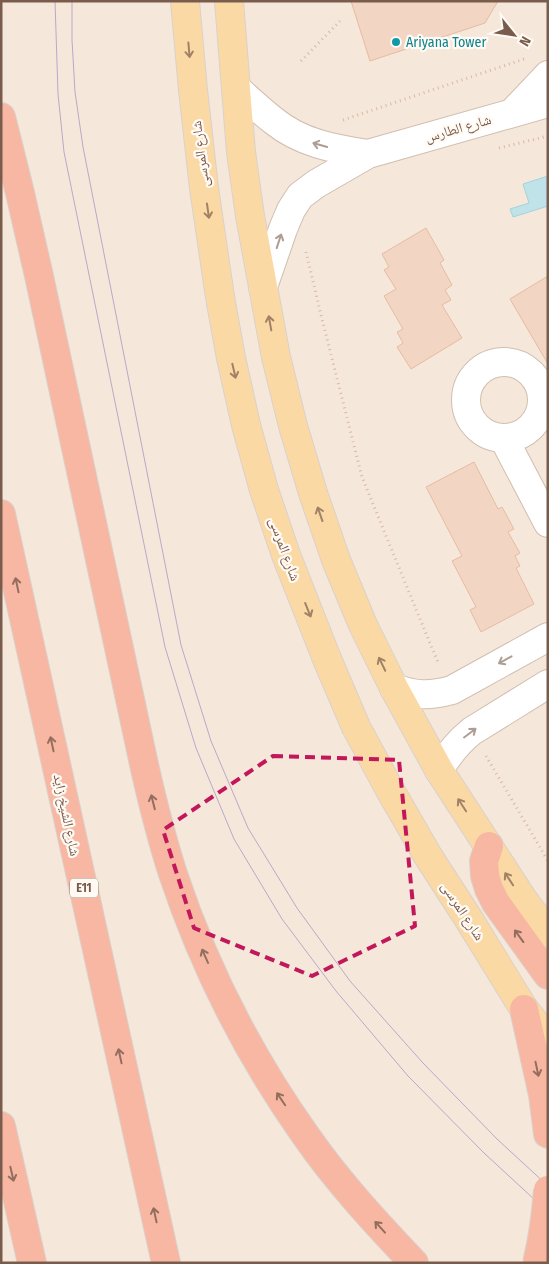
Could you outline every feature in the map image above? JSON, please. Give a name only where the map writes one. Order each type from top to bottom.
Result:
[{"type":"highway","points":[[1,117],[37,266],[145,769],[157,819],[194,931],[244,1037],[274,1088],[306,1136],[342,1183],[380,1228],[414,1263]]},
{"type":"highway","name":"شارع الشيخ زايد","points":[[1,514],[166,1263]]},
{"type":"highway","points":[[488,846],[484,861],[485,876],[489,889],[496,903],[548,975]]},
{"type":"highway","points":[[524,1009],[543,1095],[548,1134]]},
{"type":"highway","points":[[1,1126],[32,1263]]},
{"type":"highway","points":[[537,1263],[541,1248],[548,1190]]},
{"type":"main road","name":"شارع المرسى","points":[[184,1],[204,188],[231,358],[246,425],[264,490],[286,555],[356,727],[390,790],[428,856],[524,1009],[548,1039]]},
{"type":"main road","points":[[229,1],[241,152],[250,216],[276,357],[293,426],[313,493],[336,560],[363,625],[394,688],[439,770],[522,898],[548,933]]},
{"type":"street","points":[[512,113],[539,66]]},
{"type":"street","name":"شارع الطارس","points":[[236,88],[274,122],[291,133],[312,143],[368,154]]},
{"type":"street","name":"شارع الطارس","points":[[263,287],[291,210],[300,196],[316,184],[368,154],[548,103]]},
{"type":"street","points":[[504,439],[548,523]]},
{"type":"street","points":[[394,688],[408,693],[423,695],[438,694],[452,690],[548,637]]},
{"type":"street","points":[[439,770],[462,739],[472,731],[548,684]]},
{"type":"path","points":[[301,61],[340,21]]},
{"type":"path","points":[[339,122],[539,66]]},
{"type":"path","points":[[492,150],[548,136]]},
{"type":"path","points":[[305,249],[362,478],[429,642],[452,690]]},
{"type":"path","points":[[472,731],[548,861]]},
{"type":"highlighted area","points":[[273,756],[399,760],[415,926],[312,976],[194,928],[163,830]]},
{"type":"shaded area","points":[[1,1],[548,1],[548,1263],[1,1263]]},
{"type":"water","points":[[548,176],[548,206],[513,217],[510,209],[529,203],[523,184]]},
{"type":"building","name":"Ariyana Tower","points":[[351,1],[498,1],[485,23],[370,61]]},
{"type":"building","points":[[426,228],[444,260],[440,263],[452,285],[445,290],[451,300],[442,305],[462,338],[411,369],[397,347],[403,343],[397,332],[403,329],[384,296],[396,289],[384,270],[389,267],[382,254]]},
{"type":"building","points":[[548,276],[548,364],[510,299]]},
{"type":"building","points":[[474,462],[498,509],[502,507],[514,529],[508,532],[520,553],[515,556],[520,566],[516,568],[534,604],[481,632],[470,610],[476,607],[452,561],[462,556],[426,487]]},
{"type":"tram line","points":[[55,1],[58,94],[64,152],[165,647],[196,748],[234,839],[282,919],[336,991],[408,1076],[484,1153],[548,1212]]},
{"type":"tram line","points":[[72,1],[75,92],[83,147],[181,645],[211,741],[248,828],[297,908],[350,981],[423,1063],[497,1139],[548,1186]]},
{"type":"place","name":"Ariyana Tower","points":[[396,42]]}]
